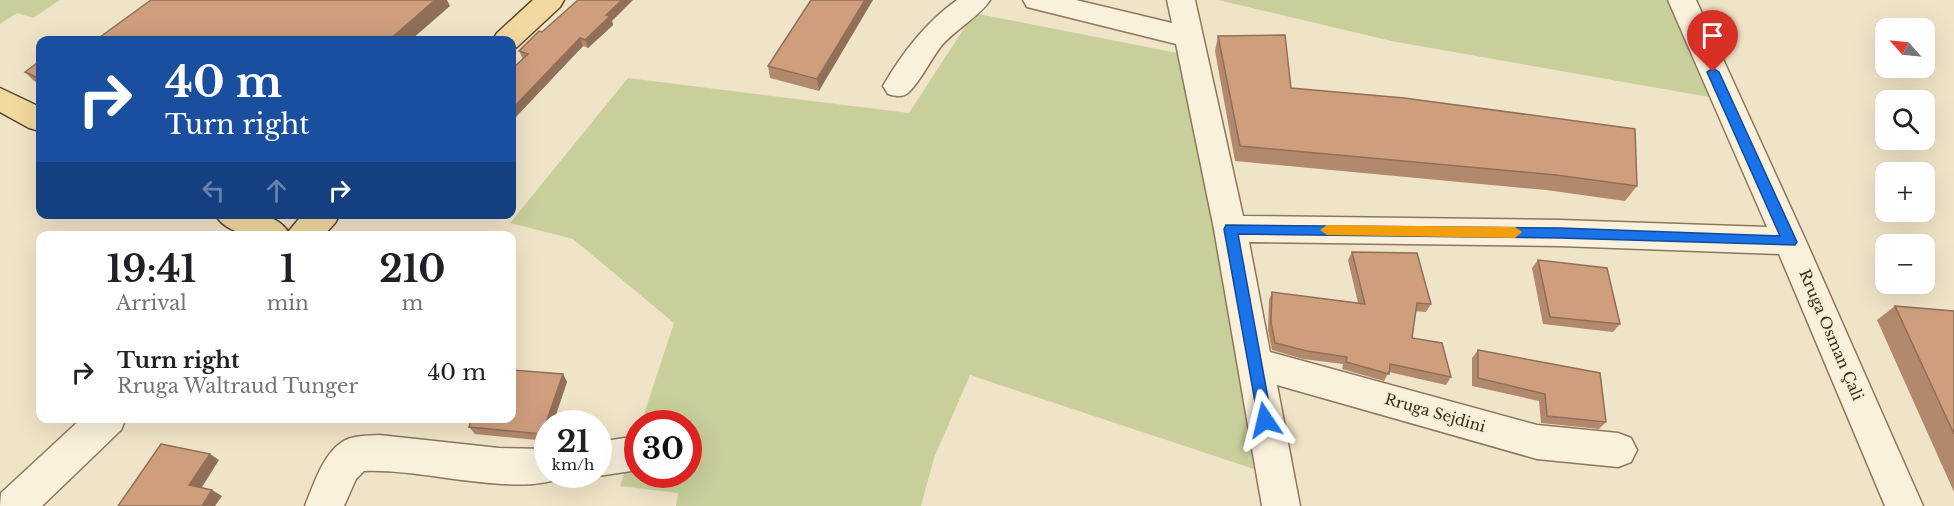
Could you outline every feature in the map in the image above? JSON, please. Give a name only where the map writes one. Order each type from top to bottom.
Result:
[{"type":"main road","points":[[511,36],[550,0]]},
{"type":"main road","points":[[0,99],[36,118]]},
{"type":"main road","points":[[241,219],[263,231]]},
{"type":"main road","points":[[307,231],[319,219]]},
{"type":"street","points":[[898,86],[924,45],[937,30],[976,0]]},
{"type":"street","points":[[1037,0],[1189,37]]},
{"type":"street","points":[[1181,0],[1230,229],[1281,506]]},
{"type":"street","name":"Rruga Osman Çali","points":[[1682,0],[1904,506]]},
{"type":"street","points":[[1230,229],[1560,233],[1790,242]]},
{"type":"street","name":"Rruga Sejdini","points":[[1255,363],[1537,442],[1618,450]]},
{"type":"street","points":[[15,506],[103,423]]},
{"type":"street","points":[[324,506],[344,466],[355,454],[381,451],[534,466]]},
{"type":"green space","points":[[0,0],[60,0],[33,18],[17,13],[0,24]]},
{"type":"green space","points":[[1218,0],[1681,0],[1726,100],[1391,41]]},
{"type":"green space","points":[[974,13],[1177,53],[1263,472],[970,375],[934,458],[921,506],[676,506],[678,493],[637,488],[702,488],[702,410],[645,410],[674,323],[573,239],[510,223],[516,219],[516,216],[628,78],[909,113]]},
{"type":"green space","points":[[624,474],[624,486],[620,486]]},
{"type":"building","points":[[151,0],[435,0],[394,36],[102,36]]},
{"type":"building","points":[[578,0],[622,0],[606,15],[610,16],[585,40],[580,38],[516,105],[516,65],[528,54],[519,51],[539,31],[542,32]]},
{"type":"building","points":[[811,0],[865,0],[817,79],[768,66]]},
{"type":"building","points":[[1285,35],[1291,88],[1404,98],[1635,129],[1637,186],[1556,175],[1240,146],[1218,36]]},
{"type":"building","points":[[36,64],[36,77],[25,72]]},
{"type":"building","points":[[1352,252],[1417,253],[1431,304],[1417,303],[1412,338],[1442,343],[1451,377],[1390,364],[1389,374],[1346,362],[1347,357],[1275,343],[1271,322],[1272,292],[1365,304]]},
{"type":"building","points":[[1538,260],[1607,268],[1620,324],[1550,317]]},
{"type":"building","points":[[1895,306],[1954,311],[1954,434]]},
{"type":"building","points":[[1478,350],[1600,373],[1606,422],[1547,416],[1545,394],[1478,378]]},
{"type":"building","points":[[516,370],[563,374],[550,410],[534,410],[534,433],[469,427],[470,423],[516,423]]},
{"type":"building","points":[[161,444],[210,454],[189,485],[212,490],[202,506],[118,506]]},
{"type":"slow traffic","points":[[1327,230],[1515,232]]},
{"type":"route","points":[[1265,420],[1230,229],[1560,233],[1790,242],[1713,72]]}]
